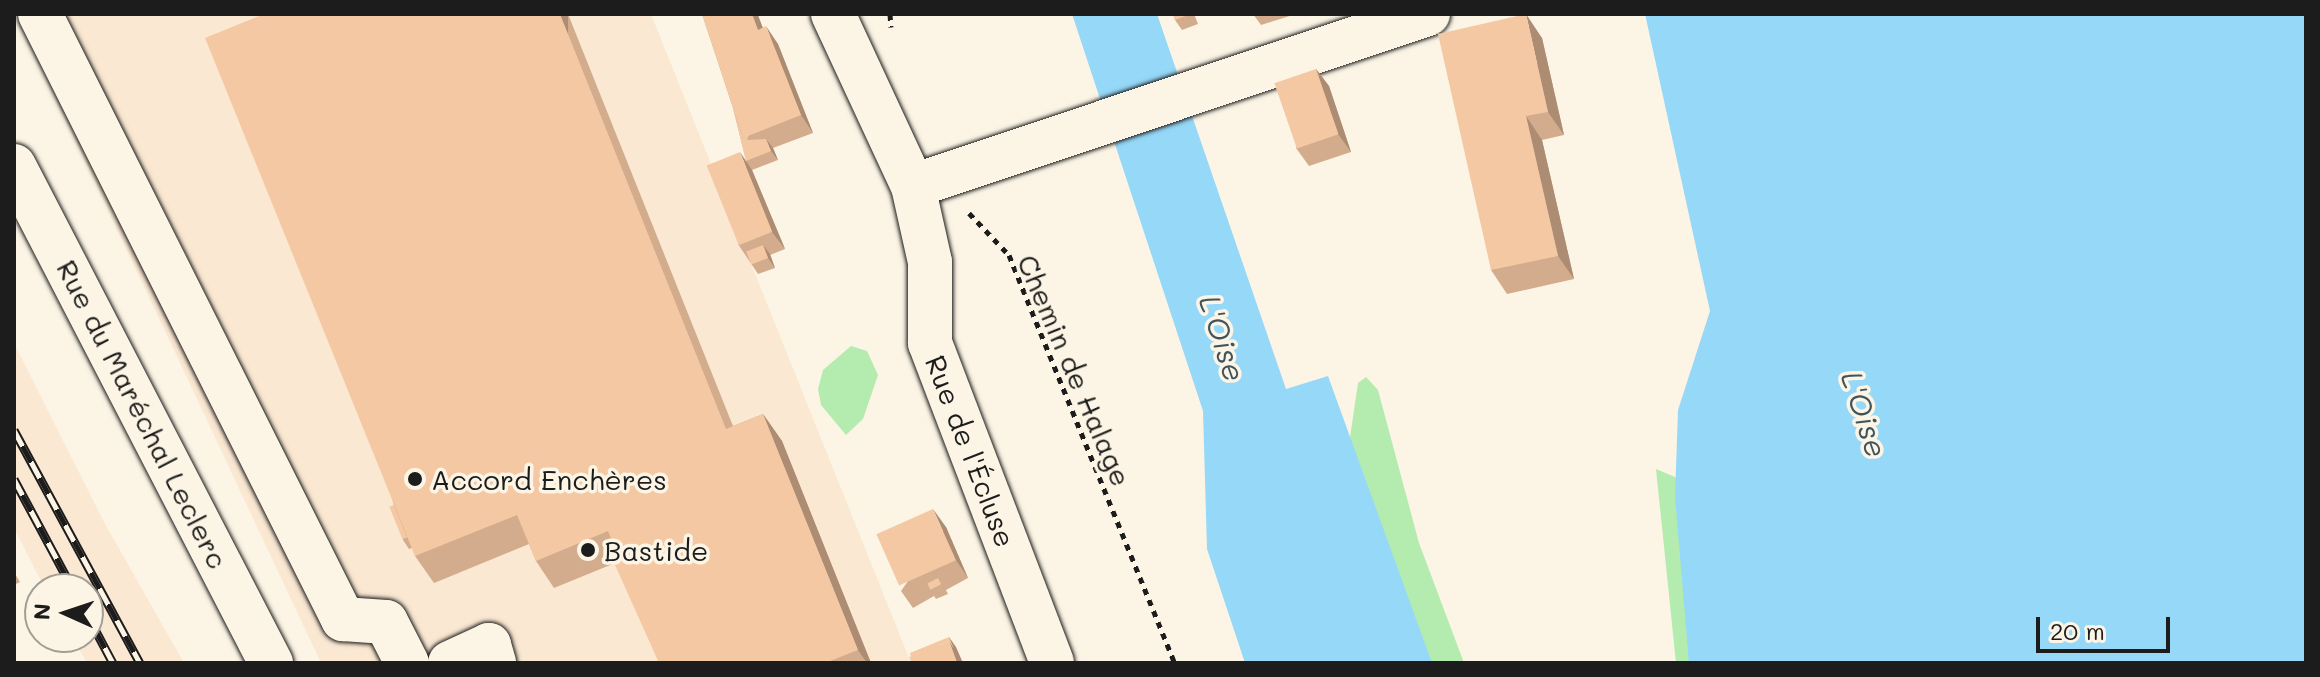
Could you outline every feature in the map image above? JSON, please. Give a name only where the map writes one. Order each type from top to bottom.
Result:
[{"type":"street","points":[[40,14],[343,619],[386,622],[407,663]]},
{"type":"street","name":"Rue de l'Écluse","points":[[833,14],[930,179],[930,343],[1052,663]]},
{"type":"street","points":[[930,179],[1428,14]]},
{"type":"street","name":"Rue du Maréchal Leclerc","points":[[14,166],[271,663]]},
{"type":"street","points":[[450,663],[489,645],[494,663]]},
{"type":"path","points":[[890,14],[896,41]]},
{"type":"path","name":"Chemin de Halage","points":[[930,179],[1009,255],[1175,663]]},
{"type":"shaded area","points":[[16,14],[651,14],[911,663],[321,663]]},
{"type":"shaded area","points":[[14,343],[104,522],[184,663],[87,663],[81,653],[104,653],[104,573],[37,573],[14,528]]},
{"type":"green space","points":[[851,346],[867,351],[878,375],[863,419],[846,435],[821,405],[818,389],[823,370]]},
{"type":"green space","points":[[1366,377],[1378,390],[1419,543],[1464,663],[1431,663],[1349,444],[1358,383]]},
{"type":"green space","points":[[1656,469],[1687,482],[1704,663],[1676,663]]},
{"type":"water","name":"L'Oise","points":[[1072,14],[1157,14],[1286,389],[1328,376],[1432,663],[1245,663],[1207,549],[1203,411]]},
{"type":"water","name":"L'Oise","points":[[1645,14],[2306,14],[2306,663],[1689,663],[1675,497],[1678,410],[1710,311]]},
{"type":"building","points":[[264,14],[560,14],[726,429],[763,414],[858,650],[825,663],[659,663],[615,565],[621,563],[608,531],[536,561],[517,515],[415,556],[205,38]]},
{"type":"building","points":[[702,14],[752,14],[758,30],[766,26],[801,115],[743,138]]},
{"type":"building","points":[[1173,14],[1191,14],[1175,20]]},
{"type":"building","points":[[1526,14],[1548,112],[1526,116],[1558,256],[1491,270],[1438,34]]},
{"type":"building","points":[[1316,69],[1338,134],[1297,149],[1274,83]]},
{"type":"building","points":[[733,108],[743,138],[749,135],[747,140],[766,139],[771,151],[746,161]]},
{"type":"building","points":[[740,152],[772,232],[739,245],[707,165]]},
{"type":"building","points":[[763,245],[768,258],[751,265],[746,251]]},
{"type":"building","points":[[394,505],[407,537],[402,539],[389,507]]},
{"type":"building","points":[[933,509],[956,560],[899,585],[876,534]]},
{"type":"building","points":[[938,578],[941,584],[930,590],[927,583]]},
{"type":"building","points":[[949,637],[954,649],[949,641],[911,657],[910,653]]},
{"type":"building","points":[[949,641],[957,663],[912,663],[909,657]]},
{"type":"railway","points":[[14,430],[140,663]]},
{"type":"railway","points":[[14,479],[64,573]]},
{"type":"railway","points":[[104,646],[113,663]]},
{"type":"place","name":"Accord Enchères","points":[[415,479]]},
{"type":"place","name":"Bastide","points":[[588,550]]}]
